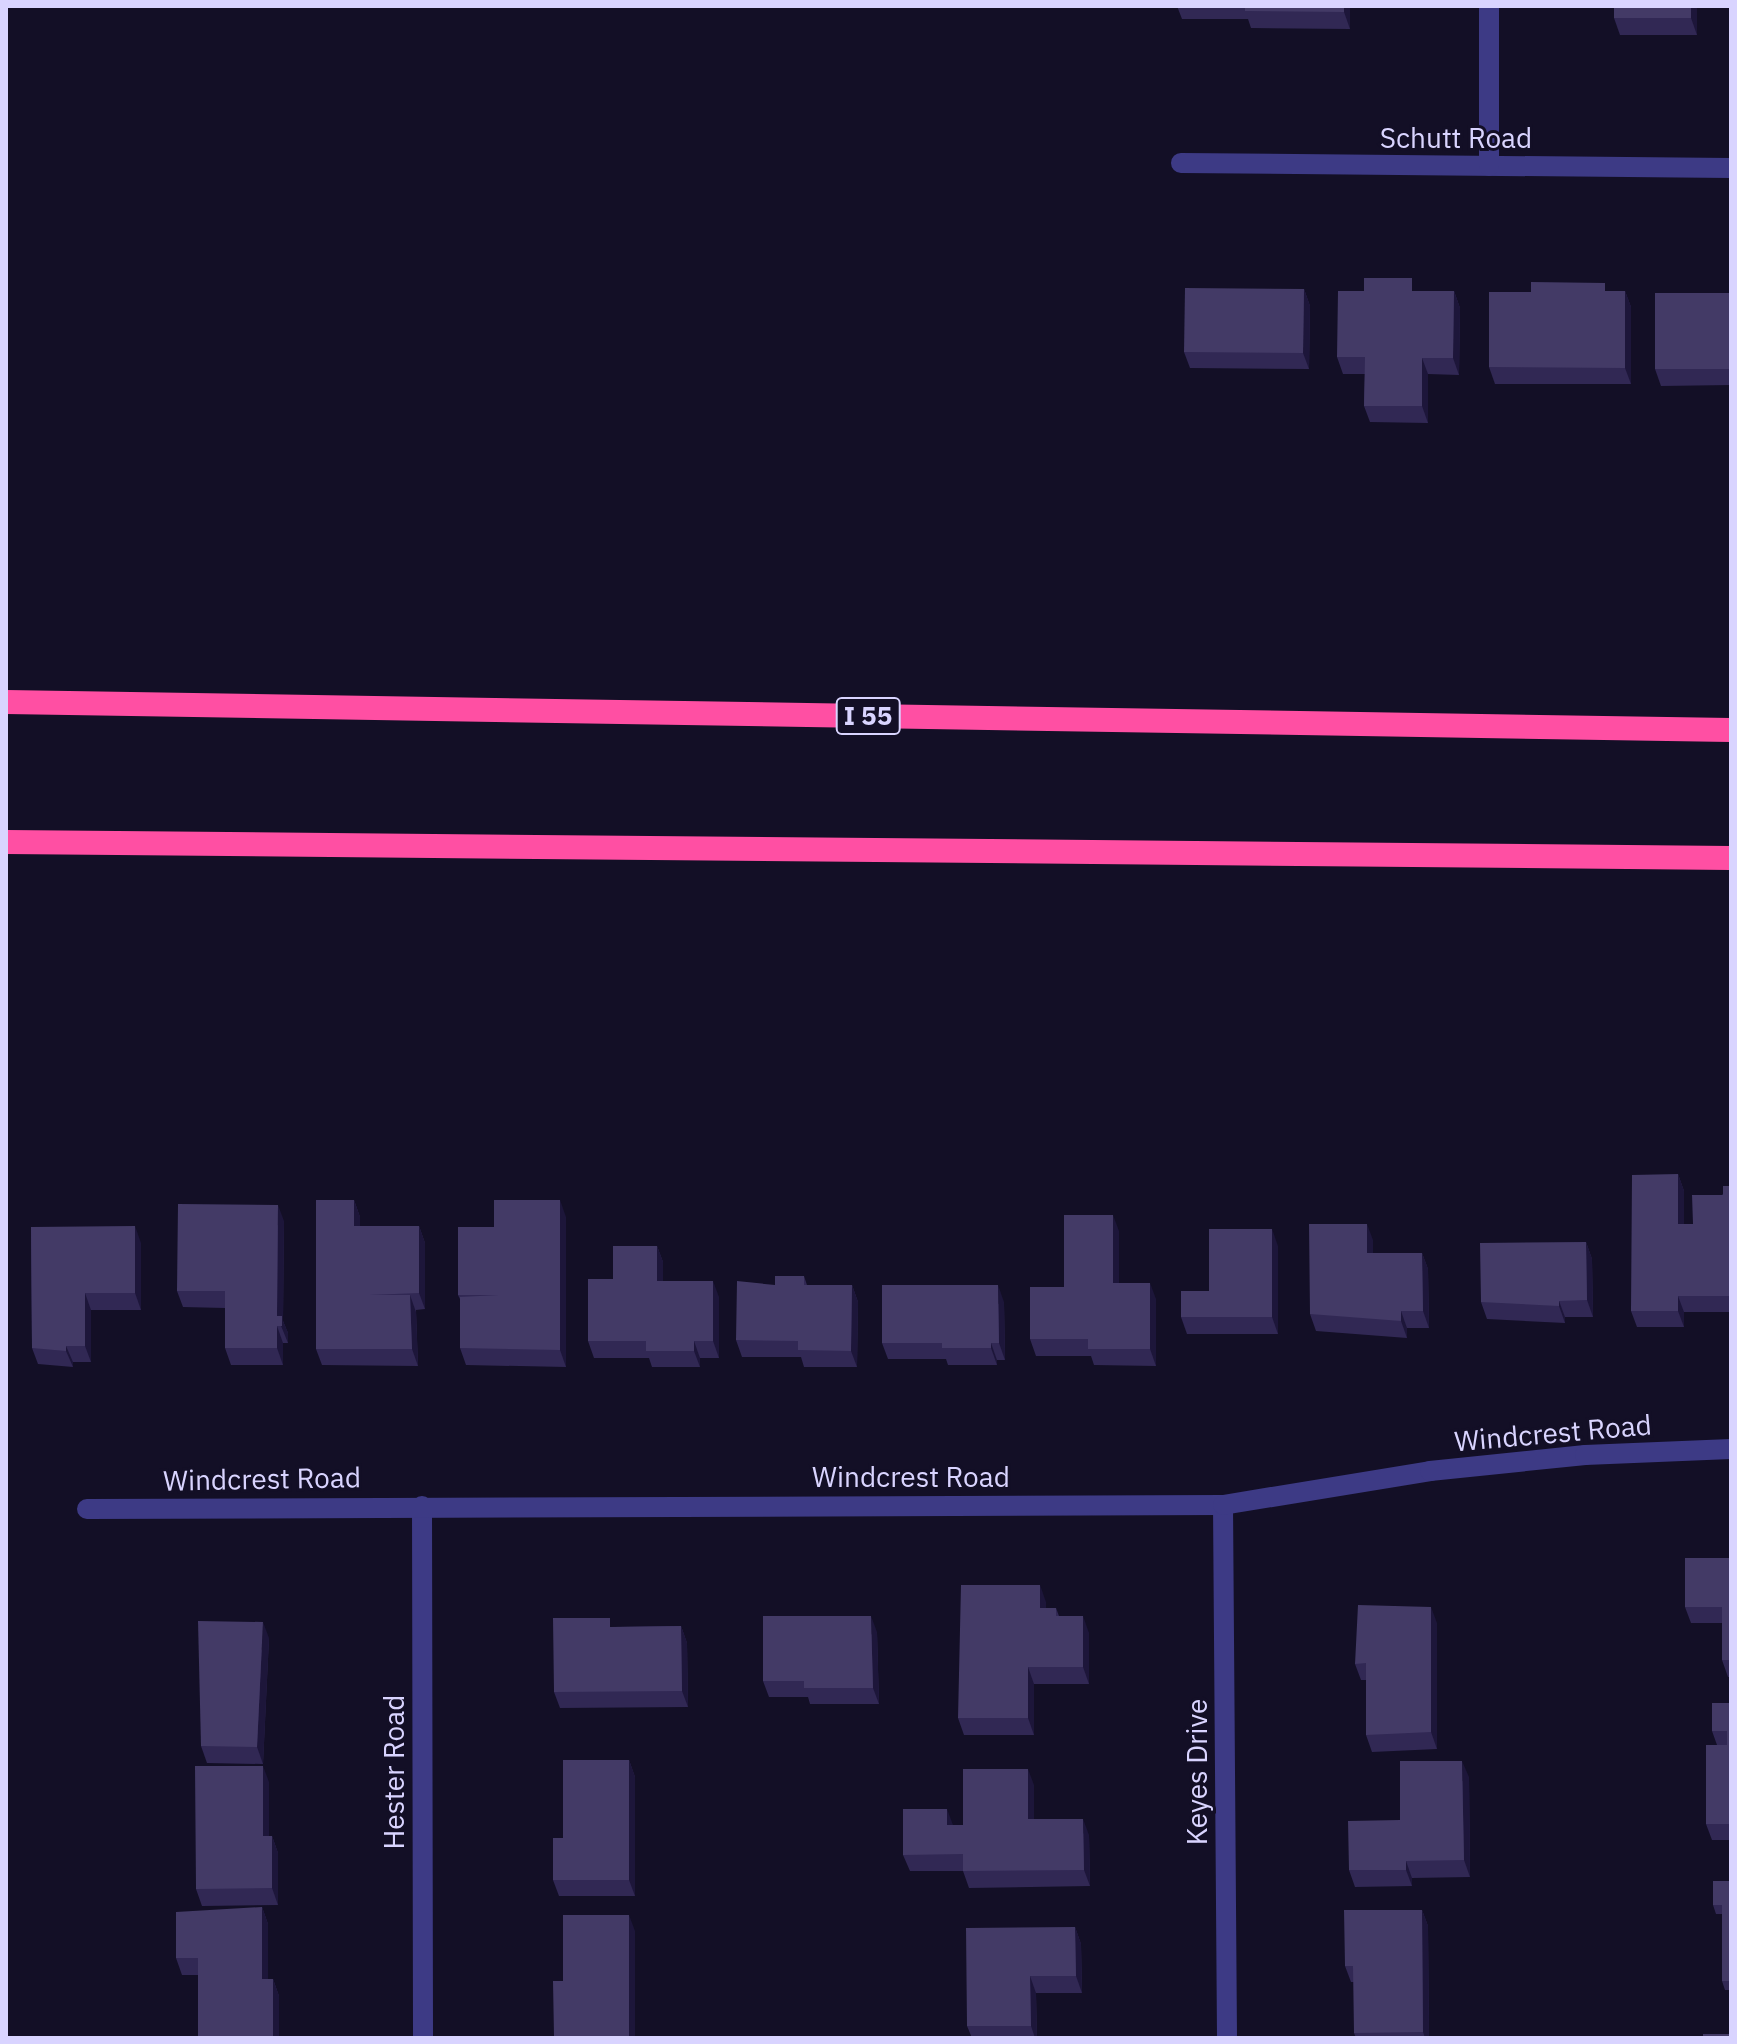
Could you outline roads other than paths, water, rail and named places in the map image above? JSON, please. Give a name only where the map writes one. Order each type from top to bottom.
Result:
[{"type":"highway","name":"I 55","points":[[6,702],[1731,730]]},
{"type":"highway","points":[[6,842],[1731,858]]},
{"type":"street","points":[[1489,6],[1489,166]]},
{"type":"street","name":"Schutt Road","points":[[1181,163],[1731,168]]},
{"type":"street","name":"Windcrest Road","points":[[87,1509],[1223,1505],[1430,1471],[1585,1455],[1731,1449]]},
{"type":"street","name":"Keyes Drive","points":[[1223,1505],[1227,2038]]},
{"type":"street","name":"Hester Road","points":[[422,1506],[423,2038]]}]
